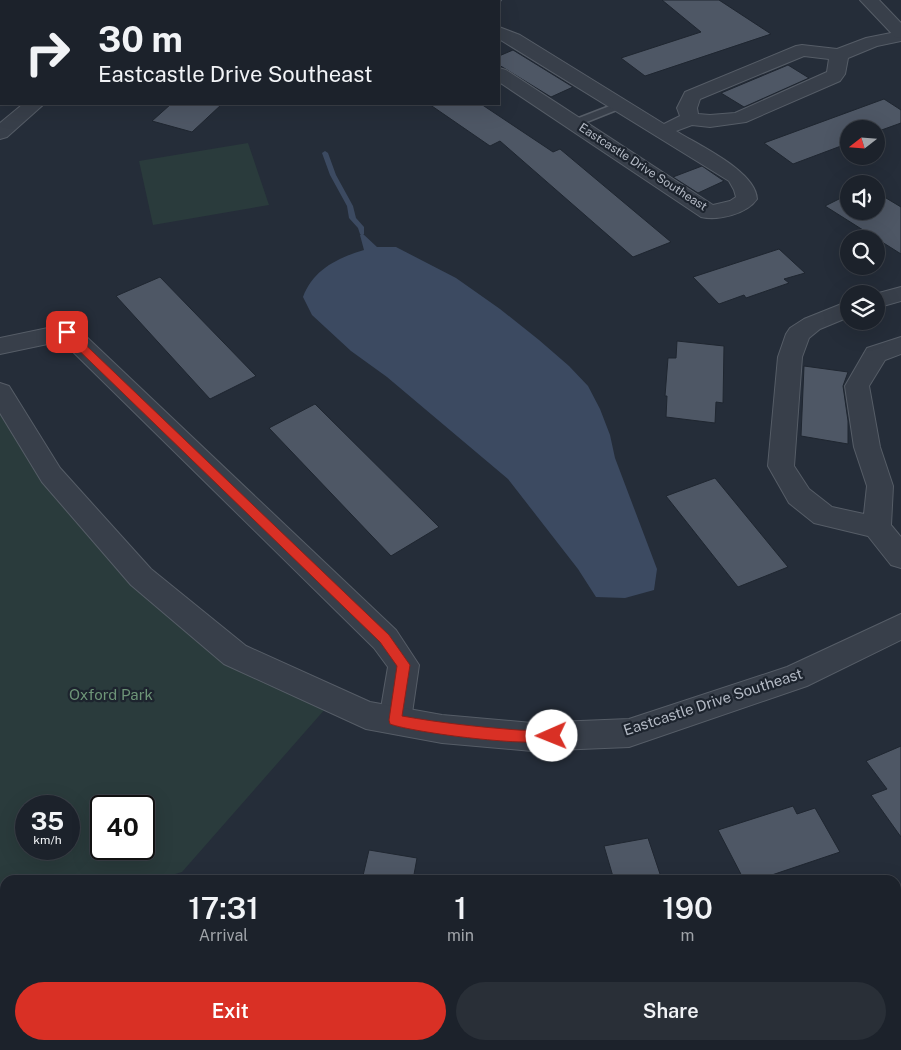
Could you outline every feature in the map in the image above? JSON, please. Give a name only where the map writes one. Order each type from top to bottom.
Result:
[{"type":"street","points":[[690,119],[688,108],[692,96],[802,50],[839,55],[872,42],[901,34],[869,0]]},
{"type":"street","name":"Eastcastle Drive Southeast","points":[[500,32],[514,38],[736,177],[744,186],[746,199],[737,206],[709,212],[500,75]]},
{"type":"street","points":[[662,130],[690,119],[710,121],[739,118],[833,77],[836,74],[839,55]]},
{"type":"street","points":[[0,133],[33,105]]},
{"type":"street","points":[[885,298],[901,294]]},
{"type":"street","points":[[840,312],[812,324],[798,334],[790,357],[781,466],[799,496],[824,516],[877,527],[901,557]]},
{"type":"street","points":[[0,346],[67,332],[385,639],[404,665],[395,720]]},
{"type":"street","points":[[877,527],[880,486],[867,447],[857,386],[876,354],[901,345]]},
{"type":"street","name":"Eastcastle Drive Southeast","points":[[0,392],[51,475],[141,577],[235,655],[366,715],[442,729],[532,737],[629,733],[796,677],[901,626]]},
{"type":"lane","points":[[575,123],[620,105]]},
{"type":"green space","points":[[248,143],[269,205],[153,225],[139,161]]},
{"type":"green space","name":"Oxford Park","points":[[0,384],[51,475],[235,655],[333,700],[182,872],[172,875],[0,875]]},
{"type":"water","points":[[362,233],[377,247],[396,247],[456,278],[539,340],[569,366],[588,386],[600,409],[610,435],[615,458],[657,569],[654,590],[625,598],[596,597],[578,569],[508,479],[387,377],[351,351],[312,315],[303,297],[307,288],[313,279],[327,266],[344,257],[364,250],[360,235]]},
{"type":"building","points":[[662,0],[719,0],[771,34],[645,76],[621,58],[701,32]]},
{"type":"building","points":[[513,50],[573,87],[551,97],[500,66],[500,56]]},
{"type":"building","points":[[788,65],[809,78],[744,107],[721,93]]},
{"type":"building","points":[[884,99],[901,110],[901,123],[885,129],[885,120],[840,120],[840,146],[793,164],[764,143]]},
{"type":"building","points":[[170,105],[221,105],[192,132],[152,121]]},
{"type":"building","points":[[430,105],[482,105],[553,152],[560,149],[671,242],[633,257],[500,141],[490,146]]},
{"type":"building","points":[[702,166],[724,181],[698,193],[673,177]]},
{"type":"building","points":[[885,197],[901,207],[901,254],[885,244],[885,230],[863,230],[847,220],[885,220]]},
{"type":"building","points":[[840,198],[840,215],[825,206]]},
{"type":"building","points":[[779,249],[805,273],[784,279],[789,283],[746,298],[744,295],[719,304],[693,277]]},
{"type":"building","points":[[160,277],[256,376],[210,399],[116,296]]},
{"type":"building","points":[[677,341],[724,346],[723,403],[716,402],[715,423],[666,417],[667,396],[665,396],[668,358],[676,358]]},
{"type":"building","points":[[804,366],[848,372],[843,386],[848,421],[848,444],[801,436]]},
{"type":"building","points":[[315,404],[439,527],[391,556],[269,428]]},
{"type":"building","points":[[715,478],[788,567],[738,587],[666,496]]},
{"type":"building","points":[[901,746],[901,837],[871,795],[887,789],[866,761]]},
{"type":"building","points":[[793,806],[797,814],[815,808],[840,852],[772,875],[741,875],[718,830]]},
{"type":"building","points":[[648,838],[660,875],[613,875],[604,846]]},
{"type":"building","points":[[369,850],[417,858],[414,875],[363,875]]},
{"type":"waterway","points":[[325,153],[333,175],[350,206],[353,218],[361,227],[362,233]]},
{"type":"route","points":[[67,332],[385,639],[404,665],[395,720],[442,729],[532,737],[552,736]]}]
